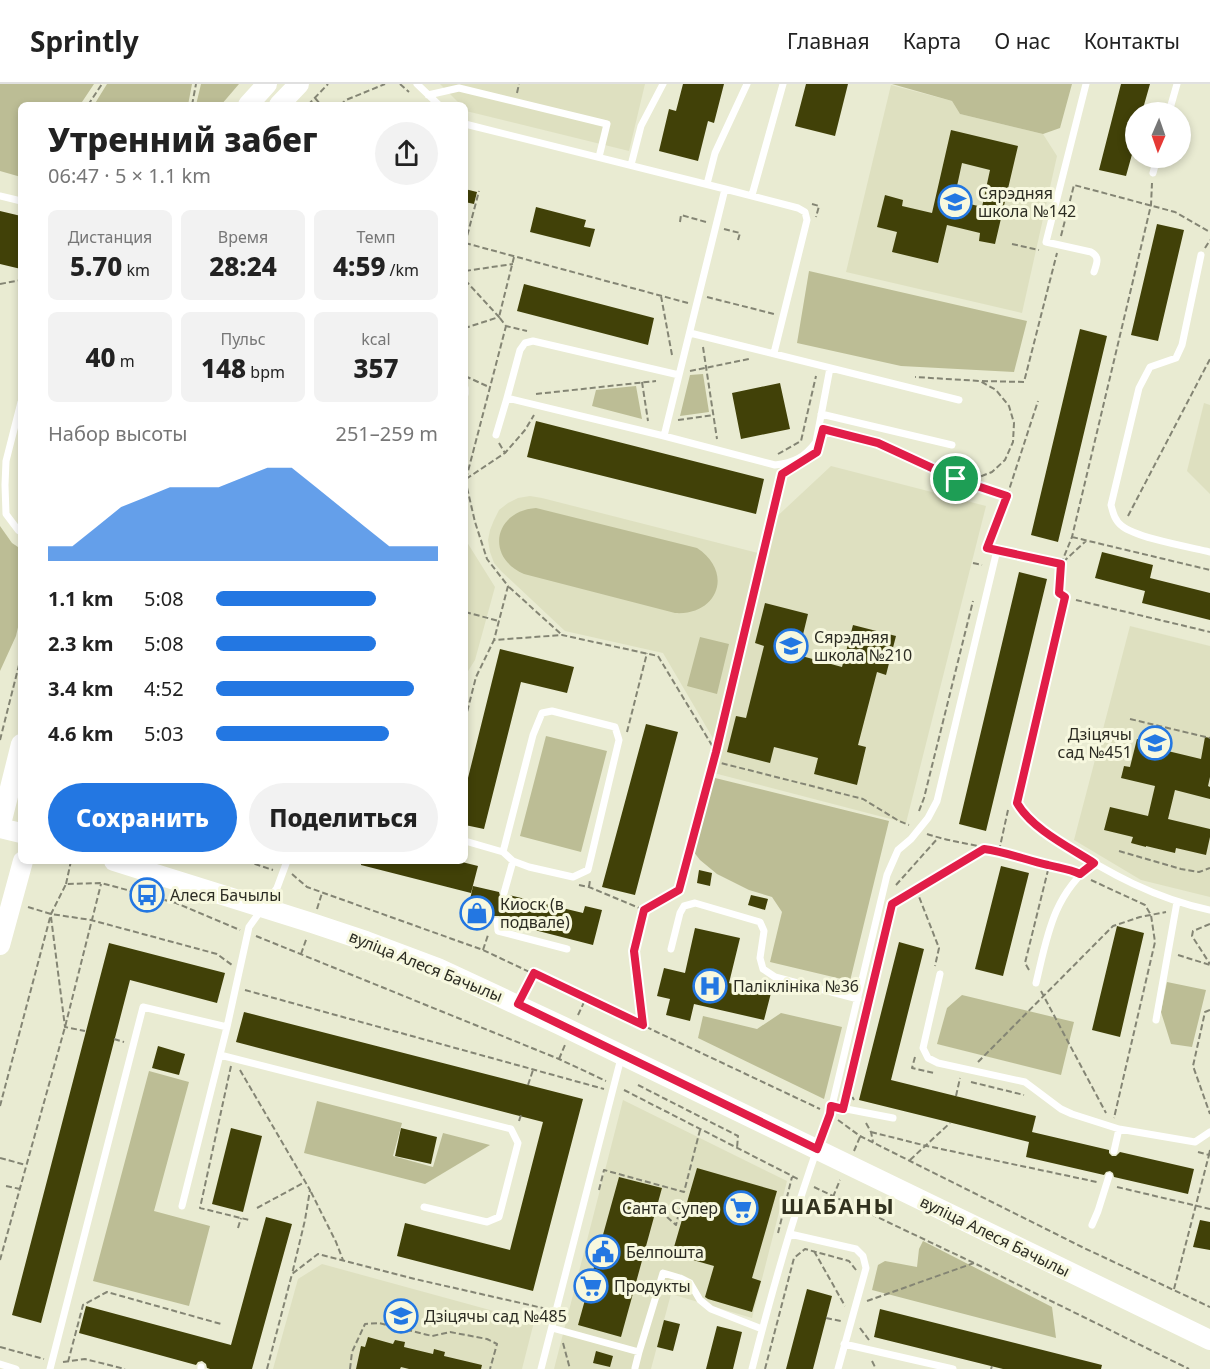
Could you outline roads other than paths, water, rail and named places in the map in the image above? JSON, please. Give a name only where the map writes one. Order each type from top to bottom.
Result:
[{"type":"street","points":[[251,102],[267,84]]},
{"type":"street","points":[[282,102],[299,84]]},
{"type":"street","points":[[18,756],[0,828],[18,832]]},
{"type":"street","points":[[0,945],[22,864]]},
{"type":"street","name":"вуліца Алеся Бачылы","points":[[124,864],[263,906],[366,941],[417,960],[518,1004],[1210,1340]]},
{"type":"lane","points":[[417,84],[436,102]]},
{"type":"lane","points":[[631,165],[641,126],[663,84]]},
{"type":"lane","points":[[707,184],[715,153],[747,84]]},
{"type":"lane","points":[[752,195],[783,84]]},
{"type":"lane","points":[[1086,84],[1046,242],[1096,255],[1098,260],[1094,272]]},
{"type":"lane","points":[[1172,102],[1177,84]]},
{"type":"lane","points":[[428,95],[459,88],[607,124],[599,157]]},
{"type":"lane","points":[[468,125],[752,195],[805,212],[807,220],[774,353]]},
{"type":"lane","points":[[1153,172],[1154,168]]},
{"type":"lane","points":[[664,436],[725,189]]},
{"type":"lane","points":[[0,196],[18,200]]},
{"type":"lane","points":[[1201,255],[1182,345],[1176,358],[1150,367],[1139,388],[1111,505],[1115,519],[1122,527],[1139,535],[1210,552]]},
{"type":"lane","points":[[690,333],[958,400]]},
{"type":"lane","points":[[495,435],[520,350],[525,343],[533,341],[679,375]]},
{"type":"lane","points":[[507,398],[776,465],[800,459],[816,442],[830,368]]},
{"type":"lane","points":[[18,414],[6,461],[5,485],[6,514],[18,530]]},
{"type":"lane","points":[[821,414],[952,445]]},
{"type":"lane","points":[[752,1369],[805,1183],[831,1110],[887,875],[898,850],[915,829],[928,818],[937,801],[997,550]]},
{"type":"lane","points":[[1065,597],[1017,803],[1022,812],[1044,831],[1094,863],[1137,886],[1177,902],[1210,910]]},
{"type":"lane","points":[[468,842],[503,852],[513,861],[529,867],[573,877],[588,870],[619,740],[615,727],[552,711],[542,713],[533,735],[503,852]]},
{"type":"lane","points":[[504,894],[513,861]]},
{"type":"lane","points":[[1036,983],[1052,921],[1059,905],[1080,874],[1094,863]]},
{"type":"lane","points":[[182,1206],[249,927],[278,888],[286,864]]},
{"type":"lane","points":[[1156,1020],[1177,902]]},
{"type":"lane","points":[[671,949],[680,913],[684,906],[695,903],[760,922],[764,931],[760,958],[763,969],[774,977],[858,999]]},
{"type":"lane","points":[[497,921],[498,931],[567,949]]},
{"type":"lane","points":[[940,974],[923,1048],[928,1058],[938,1063],[1024,1082],[1061,1109],[1116,1127],[1195,1142],[1210,1132]]},
{"type":"lane","points":[[50,1369],[143,1007],[226,1027]]},
{"type":"lane","points":[[220,1055],[511,1129],[518,1143],[499,1216],[487,1222],[424,1207]]},
{"type":"lane","points":[[541,1369],[622,1055]]},
{"type":"lane","points":[[831,1110],[843,1109],[893,1118]]},
{"type":"lane","points":[[1114,1151],[1116,1127]]},
{"type":"lane","points":[[1092,1225],[1109,1176]]},
{"type":"lane","points":[[790,1234],[856,1249],[863,1256],[866,1268],[852,1303],[852,1316],[838,1369]]},
{"type":"lane","points":[[634,1368],[663,1273],[690,1283],[700,1300],[711,1309],[762,1329]]},
{"type":"lane","points":[[552,1328],[639,1352]]},
{"type":"lane","points":[[844,1344],[953,1369]]},
{"type":"lane","points":[[0,1364],[16,1369]]},
{"type":"place","name":"Сярэдняя школа №142","points":[[955,202]]},
{"type":"place","name":"Сярэдняя школа №210","points":[[791,646]]},
{"type":"place","name":"Дзіцячы сад №451","points":[[1155,743]]},
{"type":"place","name":"Алеся Бачылы","points":[[147,895]]},
{"type":"place","name":"Киоск (в подвале)","points":[[477,913]]},
{"type":"place","name":"Паліклініка №36","points":[[710,986]]},
{"type":"place","name":"Санта Супер","points":[[741,1208]]},
{"type":"place","name":"Белпошта","points":[[603,1252]]},
{"type":"place","name":"Продукты","points":[[591,1286]]},
{"type":"place","name":"Дзіцячы сад №485","points":[[401,1316]]},
{"type":"district","name":"ШАБАНЫ","points":[[838,1206]]}]
